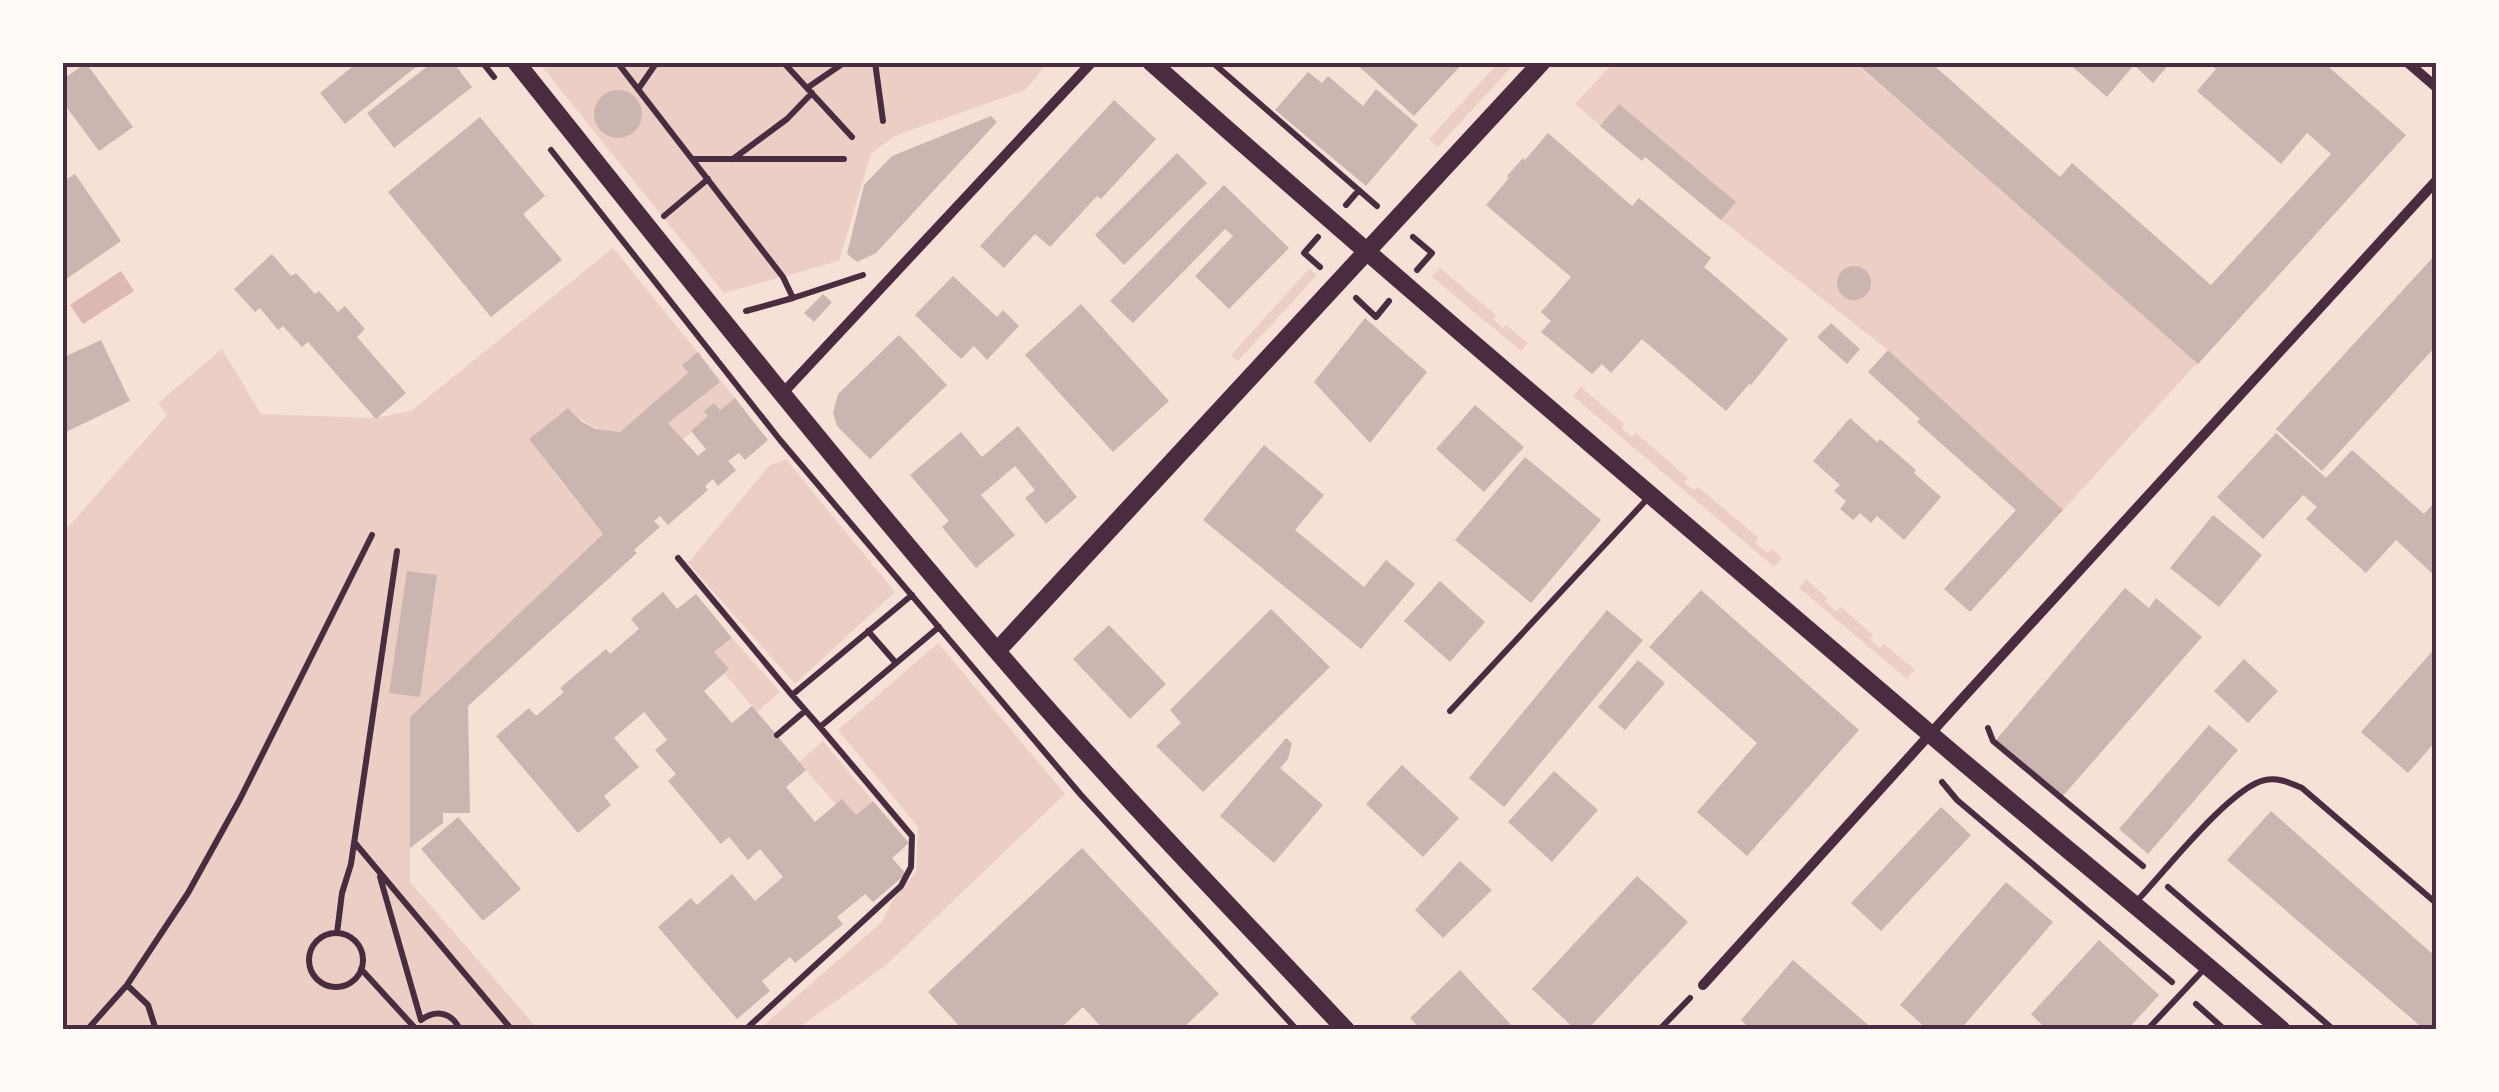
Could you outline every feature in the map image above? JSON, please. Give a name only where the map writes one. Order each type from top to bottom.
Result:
[{"type":"main road","points":[[516,62],[782,394],[996,651],[1104,773],[1346,1030]]},
{"type":"main road","points":[[1151,62],[1367,253],[2282,1030]]},
{"type":"main road","points":[[996,651],[1542,62]]},
{"type":"street","points":[[782,394],[1092,62]]},
{"type":"street","points":[[2407,62],[2436,87]]},
{"type":"street","points":[[1703,985],[2436,181]]},
{"type":"lane","points":[[1450,711],[1651,495]]},
{"type":"lane","points":[[2134,904],[2210,819],[2260,780],[2274,779],[2302,788],[2436,903]]},
{"type":"lane","points":[[2147,1030],[2208,965]]},
{"type":"path","points":[[616,62],[784,277],[793,298]]},
{"type":"path","points":[[639,88],[657,62]]},
{"type":"path","points":[[783,62],[852,137]]},
{"type":"path","points":[[732,159],[787,119],[810,91],[845,62]]},
{"type":"path","points":[[874,62],[882,121]]},
{"type":"path","points":[[1212,62],[1359,190]]},
{"type":"path","points":[[693,160],[844,159]]},
{"type":"path","points":[[664,217],[708,179]]},
{"type":"path","points":[[743,312],[866,274]]},
{"type":"path","points":[[87,1030],[127,986],[183,902],[372,535]]},
{"type":"path","points":[[337,933],[342,893],[351,864],[397,551]]},
{"type":"path","points":[[678,558],[912,836],[911,867],[901,886],[745,1030]]},
{"type":"path","points":[[792,695],[912,595]]},
{"type":"path","points":[[820,727],[939,627]]},
{"type":"path","points":[[868,631],[896,663]]},
{"type":"path","points":[[777,736],[806,711]]},
{"type":"path","points":[[1942,782],[1957,800],[2225,1030]]},
{"type":"path","points":[[354,842],[512,1030]]},
{"type":"path","points":[[378,870],[421,1020]]},
{"type":"path","points":[[337,933],[358,945],[362,952],[361,969],[350,984],[332,987],[316,978],[310,952],[320,938],[337,933]]},
{"type":"path","points":[[361,969],[415,1029],[431,1014],[446,1014],[460,1030]]},
{"type":"path","points":[[1660,1030],[1703,985]]},
{"type":"path","points":[[127,986],[148,1005],[156,1030]]},
{"type":"shaded area","points":[[1499,62],[1515,63],[1438,147],[1429,139]]},
{"type":"shaded area","points":[[539,63],[1048,63],[1025,90],[897,135],[871,153],[839,261],[724,293]]},
{"type":"shaded area","points":[[1613,63],[1855,63],[2197,363],[2063,510],[1888,350],[1646,157],[1642,161],[1575,104]]},
{"type":"shaded area","points":[[613,248],[735,398],[683,439],[668,423],[626,431],[603,430],[568,408],[530,438],[603,534],[410,717],[410,882],[538,1029],[63,1030],[63,529],[167,415],[158,403],[222,349],[261,414],[375,418],[411,411]]},
{"type":"shaded area","points":[[1440,268],[1496,315],[1493,319],[1503,328],[1506,325],[1528,343],[1521,351],[1432,277]]},
{"type":"shaded area","points":[[1309,269],[1317,275],[1238,361],[1231,355]]},
{"type":"shaded area","points":[[121,271],[134,291],[83,324],[70,305]]},
{"type":"shaded area","points":[[1581,387],[1624,424],[1621,427],[1632,437],[1636,433],[1688,478],[1684,483],[1694,490],[1698,487],[1759,538],[1755,543],[1768,553],[1772,549],[1782,558],[1774,567],[1573,396]]},
{"type":"shaded area","points":[[786,459],[895,592],[795,684],[688,563],[769,466]]},
{"type":"shaded area","points":[[1806,579],[1827,598],[1825,602],[1836,611],[1841,607],[1873,635],[1870,639],[1879,648],[1884,644],[1915,670],[1907,679],[1799,588]]},
{"type":"shaded area","points":[[732,638],[780,692],[757,712],[724,673],[728,669],[714,652]]},
{"type":"shaded area","points":[[938,643],[1065,794],[884,967],[797,1029],[758,1030],[882,922],[892,901],[916,872],[918,827],[838,730]]},
{"type":"shaded area","points":[[823,741],[873,801],[856,815],[836,805],[799,762]]},
{"type":"building","points":[[358,62],[422,62],[345,124],[320,93]]},
{"type":"building","points":[[433,62],[453,62],[472,87],[394,148],[367,113]]},
{"type":"building","points":[[1354,62],[1464,62],[1414,116]]},
{"type":"building","points":[[1855,62],[1930,62],[2060,177],[2072,163],[2211,285],[2331,154],[2307,133],[2281,164],[2197,91],[2216,69],[2208,62],[2323,62],[2406,135],[2198,364]]},
{"type":"building","points":[[2067,62],[2171,62],[2153,83],[2134,65],[2107,97]]},
{"type":"building","points":[[86,63],[133,127],[99,151],[62,101],[62,80]]},
{"type":"building","points":[[1308,72],[1322,83],[1328,76],[1363,106],[1376,89],[1418,125],[1366,186],[1275,110]]},
{"type":"building","points":[[618,90],[635,97],[642,114],[635,131],[618,138],[601,131],[594,114],[601,97]]},
{"type":"building","points":[[1114,100],[1156,139],[1050,247],[1035,234],[1004,268],[980,246]]},
{"type":"building","points":[[1619,104],[1736,202],[1721,220],[1645,157],[1642,161],[1600,126]]},
{"type":"building","points":[[991,116],[997,122],[876,253],[857,262],[847,254],[864,185],[892,156]]},
{"type":"building","points":[[480,117],[545,196],[523,214],[562,260],[491,317],[388,192]]},
{"type":"building","points":[[1548,133],[1632,206],[1639,198],[1711,258],[1704,267],[1788,339],[1726,411],[1642,339],[1611,373],[1602,364],[1592,374],[1541,332],[1551,321],[1541,312],[1571,277],[1486,205],[1507,176]]},
{"type":"building","points":[[1177,153],[1207,183],[1124,265],[1095,235]]},
{"type":"building","points":[[75,174],[121,241],[62,282],[62,182]]},
{"type":"building","points":[[1224,185],[1289,248],[1229,309],[1195,276],[1233,236],[1225,229],[1133,323],[1110,301]]},
{"type":"building","points":[[272,254],[291,276],[296,273],[338,312],[345,306],[365,329],[357,337],[406,393],[376,419],[308,342],[302,347],[283,326],[278,330],[260,308],[255,312],[234,289]]},
{"type":"building","points":[[2436,254],[2436,346],[2322,471],[2276,429]]},
{"type":"building","points":[[1854,266],[1866,271],[1871,283],[1866,295],[1854,300],[1842,295],[1837,283],[1842,271]]},
{"type":"building","points":[[953,276],[997,317],[1003,310],[1019,326],[987,360],[974,346],[961,359],[915,315]]},
{"type":"building","points":[[823,294],[832,302],[814,322],[804,313]]},
{"type":"building","points":[[1081,304],[1169,401],[1113,452],[1025,355]]},
{"type":"building","points":[[1365,318],[1427,372],[1370,443],[1314,382]]},
{"type":"building","points":[[1831,323],[1860,349],[1847,364],[1817,337]]},
{"type":"building","points":[[899,335],[947,385],[870,459],[837,426],[833,413],[838,394]]},
{"type":"building","points":[[101,340],[130,401],[66,432],[62,424],[62,358]]},
{"type":"building","points":[[1888,350],[2063,510],[1970,612],[1944,589],[2016,510],[1917,422],[1920,419],[1868,372]]},
{"type":"building","points":[[698,352],[720,382],[668,423],[698,456],[706,449],[691,431],[708,416],[704,411],[714,403],[720,410],[735,398],[768,440],[745,460],[739,453],[728,461],[736,470],[718,486],[713,479],[705,486],[708,490],[668,525],[660,516],[654,521],[660,527],[634,550],[637,553],[468,706],[470,813],[443,813],[443,823],[410,848],[410,717],[603,534],[529,439],[568,408],[596,429],[620,432],[688,373],[682,365]]},
{"type":"building","points":[[1475,405],[1524,447],[1484,492],[1436,449]]},
{"type":"building","points":[[1850,418],[1916,470],[1914,473],[1941,497],[1904,540],[1877,516],[1871,523],[1860,513],[1853,520],[1840,509],[1846,501],[1834,491],[1840,485],[1813,461]]},
{"type":"building","points":[[1018,426],[1077,497],[1046,524],[1025,498],[1035,490],[1015,466],[981,495],[1015,535],[976,568],[942,527],[949,521],[910,475],[961,432],[982,457]]},
{"type":"building","points":[[2276,433],[2326,478],[2352,450],[2424,514],[2436,500],[2436,577],[2396,540],[2366,573],[2306,519],[2317,507],[2303,495],[2263,539],[2217,497]]},
{"type":"building","points":[[1264,445],[1324,495],[1295,530],[1364,587],[1386,560],[1415,584],[1361,649],[1203,520]]},
{"type":"building","points":[[1525,457],[1601,520],[1531,603],[1455,540]]},
{"type":"building","points":[[2213,515],[2262,555],[2219,607],[2170,568]]},
{"type":"building","points":[[407,571],[437,575],[420,697],[389,693]]},
{"type":"building","points":[[1440,581],[1485,622],[1450,662],[1404,621]]},
{"type":"building","points":[[2125,588],[2149,608],[2156,598],[2202,637],[2062,797],[1996,740]]},
{"type":"building","points":[[1701,590],[1859,730],[1747,856],[1697,812],[1757,743],[1649,647]]},
{"type":"building","points":[[663,592],[677,609],[696,594],[732,638],[714,652],[729,669],[704,691],[732,723],[752,706],[806,770],[786,787],[815,822],[842,799],[856,815],[873,801],[909,843],[892,858],[906,874],[873,902],[865,894],[837,917],[843,924],[795,963],[790,957],[762,981],[770,991],[737,1019],[658,927],[691,898],[697,905],[732,874],[755,901],[783,877],[760,849],[748,860],[729,837],[721,844],[668,781],[676,774],[655,750],[667,740],[644,712],[614,738],[639,767],[604,796],[611,805],[578,833],[496,736],[529,708],[536,716],[564,692],[560,688],[606,649],[610,654],[639,629],[631,619]]},
{"type":"building","points":[[1271,609],[1330,667],[1203,792],[1156,746],[1181,723],[1170,710]]},
{"type":"building","points":[[1607,610],[1643,640],[1504,807],[1469,778]]},
{"type":"building","points":[[1109,625],[1166,684],[1130,719],[1073,659]]},
{"type":"building","points":[[2436,647],[2436,741],[2408,773],[2361,732]]},
{"type":"building","points":[[2244,659],[2278,691],[2248,723],[2214,691]]},
{"type":"building","points":[[1638,660],[1665,683],[1625,730],[1598,707]]},
{"type":"building","points":[[2209,725],[2238,750],[2148,854],[2119,829]]},
{"type":"building","points":[[1286,738],[1292,743],[1288,759],[1280,768],[1323,805],[1274,863],[1220,816]]},
{"type":"building","points":[[1402,765],[1459,818],[1423,857],[1366,804]]},
{"type":"building","points":[[1554,771],[1598,810],[1552,862],[1508,822]]},
{"type":"building","points":[[1941,807],[1971,835],[1881,931],[1851,903]]},
{"type":"building","points":[[2271,811],[2436,957],[2436,1030],[2425,1030],[2227,860]]},
{"type":"building","points":[[458,817],[521,889],[483,921],[421,849]]},
{"type":"building","points":[[1082,848],[1219,994],[1181,1030],[1104,1030],[1083,1007],[1059,1030],[963,1030],[928,992]]},
{"type":"building","points":[[1460,861],[1492,890],[1443,938],[1415,910]]},
{"type":"building","points":[[1637,876],[1688,922],[1587,1030],[1576,1030],[1532,989]]},
{"type":"building","points":[[2006,882],[2053,922],[1960,1030],[1928,1030],[1900,1005]]},
{"type":"building","points":[[2099,940],[2159,995],[2127,1030],[2047,1030],[2031,1014]]},
{"type":"building","points":[[1793,960],[1874,1030],[1751,1030],[1741,1020]]},
{"type":"building","points":[[1460,970],[1516,1030],[1421,1030],[1410,1018]]}]
